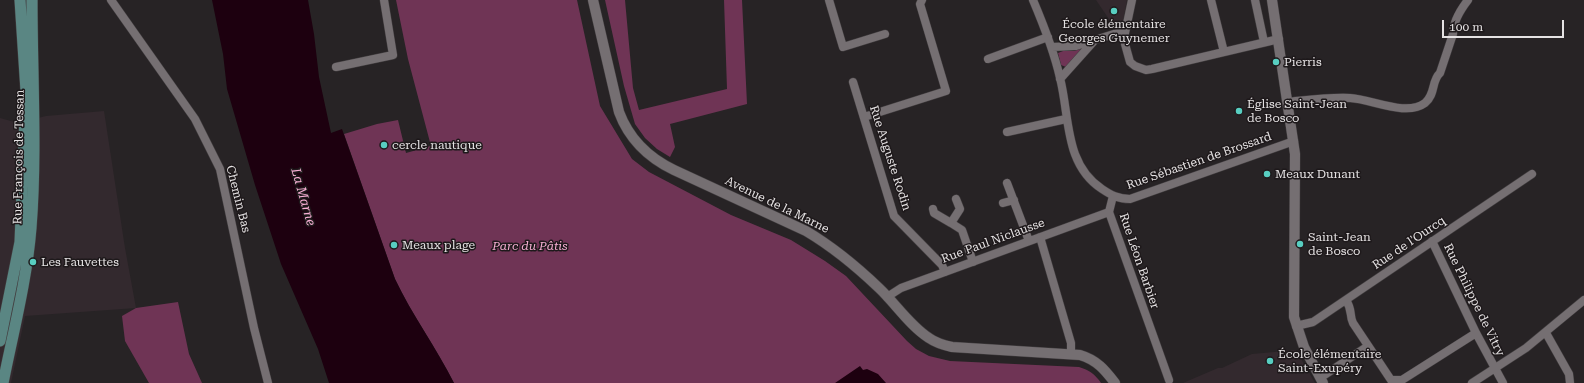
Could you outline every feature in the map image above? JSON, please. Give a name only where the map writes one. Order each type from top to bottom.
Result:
[{"type":"main road","name":"Rue François de Tessan","points":[[0,341],[20,242],[26,91],[20,0]]},
{"type":"main road","name":"Rue François de Tessan","points":[[3,383],[29,253],[32,226],[34,124],[32,0]]},
{"type":"street","name":"Chemin Bas","points":[[111,0],[195,119],[220,169],[254,328],[268,383]]},
{"type":"street","points":[[336,67],[393,55],[384,0]]},
{"type":"street","name":"Avenue de la Marne","points":[[593,0],[619,112],[626,129],[646,152],[667,167],[780,219],[824,242],[842,254],[887,297],[921,333],[939,344],[952,347],[1080,355],[1095,361],[1102,366],[1115,383]]},
{"type":"street","points":[[829,0],[843,47],[885,34]]},
{"type":"street","points":[[864,117],[946,91],[920,4],[922,0]]},
{"type":"street","points":[[1033,0],[1052,47],[1060,79],[1068,134],[1080,165],[1091,180],[1113,196]]},
{"type":"street","points":[[1132,0],[1125,33],[1125,44],[1130,62],[1140,69],[1152,69],[1279,39]]},
{"type":"street","points":[[1212,0],[1224,52]]},
{"type":"street","points":[[1255,0],[1264,42]]},
{"type":"street","points":[[1272,0],[1295,154],[1294,317],[1296,326],[1304,347],[1322,380],[1368,346]]},
{"type":"street","points":[[1288,102],[1349,98],[1368,100],[1401,108],[1418,106],[1426,102],[1433,93],[1437,75],[1440,73],[1457,17],[1468,0]]},
{"type":"street","points":[[1052,47],[1076,46],[1120,32],[1125,33]]},
{"type":"street","points":[[988,59],[1048,37]]},
{"type":"street","points":[[1060,79],[1094,40]]},
{"type":"street","name":"Rue Auguste Rodin","points":[[853,82],[894,216],[942,265],[945,272]]},
{"type":"street","points":[[1007,132],[1066,119]]},
{"type":"street","name":"Rue Sébastien de Brossard","points":[[1113,196],[1130,200],[1294,141]]},
{"type":"street","name":"Rue de l'Ourcq","points":[[1296,326],[1313,322],[1532,174]]},
{"type":"street","points":[[1007,183],[1029,241]]},
{"type":"street","name":"Rue Léon Barbier","points":[[1113,196],[1109,212],[1169,380]]},
{"type":"street","points":[[951,223],[960,209],[956,200]]},
{"type":"street","points":[[1003,203],[1014,200]]},
{"type":"street","points":[[932,209],[934,213],[962,230],[973,262]]},
{"type":"street","name":"Rue Paul Niclausse","points":[[887,297],[901,288],[1109,212]]},
{"type":"street","points":[[1040,237],[1071,343],[1071,354]]},
{"type":"street","name":"Rue Philippe de Vitry","points":[[1432,241],[1476,333],[1503,383]]},
{"type":"street","points":[[1346,300],[1351,307],[1351,319],[1391,380],[1402,380],[1476,333]]},
{"type":"street","points":[[1472,383],[1526,348],[1584,300]]},
{"type":"street","points":[[1546,333],[1569,374],[1570,383]]},
{"type":"shaded area","name":"École élémentaire Georges Guynemer","points":[[1096,0],[1127,0],[1123,22],[1115,28]]},
{"type":"shaded area","points":[[104,111],[125,248],[136,308],[25,316],[11,383],[0,383],[0,118],[18,123],[46,116]]},
{"type":"shaded area","name":"École élémentaire Saint-Exupéry","points":[[1296,350],[1315,383],[1183,383],[1218,368],[1222,368],[1252,354]]},
{"type":"green space","name":"Parc du Pâtis","points":[[396,0],[577,0],[600,106],[632,159],[649,172],[731,215],[791,240],[825,261],[846,276],[907,341],[916,349],[929,356],[950,361],[1079,367],[1092,373],[1101,383],[454,383],[395,279],[344,134],[377,124],[398,120],[406,153],[431,146],[408,59]]},
{"type":"green space","points":[[605,0],[625,0],[633,88],[639,110],[727,89],[724,0],[742,0],[747,104],[670,124],[675,147],[670,157],[657,149],[645,138],[635,124],[624,86]]},
{"type":"green space","points":[[1084,47],[1066,67],[1061,65],[1058,53],[1063,51],[1074,51]]},
{"type":"green space","points":[[178,302],[189,354],[202,383],[149,383],[125,341],[122,316],[136,308]]},
{"type":"water","name":"La Marne","points":[[212,0],[308,0],[319,77],[331,133],[342,129],[395,279],[454,383],[329,383],[318,349],[281,264],[255,185],[227,89],[223,54]]},
{"type":"water","points":[[860,366],[863,370],[867,369],[878,374],[886,383],[835,383]]},
{"type":"place","name":"École élémentaire Georges Guynemer","points":[[1114,11]]},
{"type":"place","name":"Pierris","points":[[1276,62]]},
{"type":"place","name":"Église Saint-Jean de Bosco","points":[[1239,111]]},
{"type":"place","name":"cercle nautique","points":[[384,145]]},
{"type":"place","name":"Meaux Dunant","points":[[1267,174]]},
{"type":"place","name":"Saint-Jean de Bosco","points":[[1300,244]]},
{"type":"place","name":"Meaux plage","points":[[394,245]]},
{"type":"place","name":"Les Fauvettes","points":[[33,262]]},
{"type":"place","name":"École élémentaire Saint-Exupéry","points":[[1270,361]]}]
